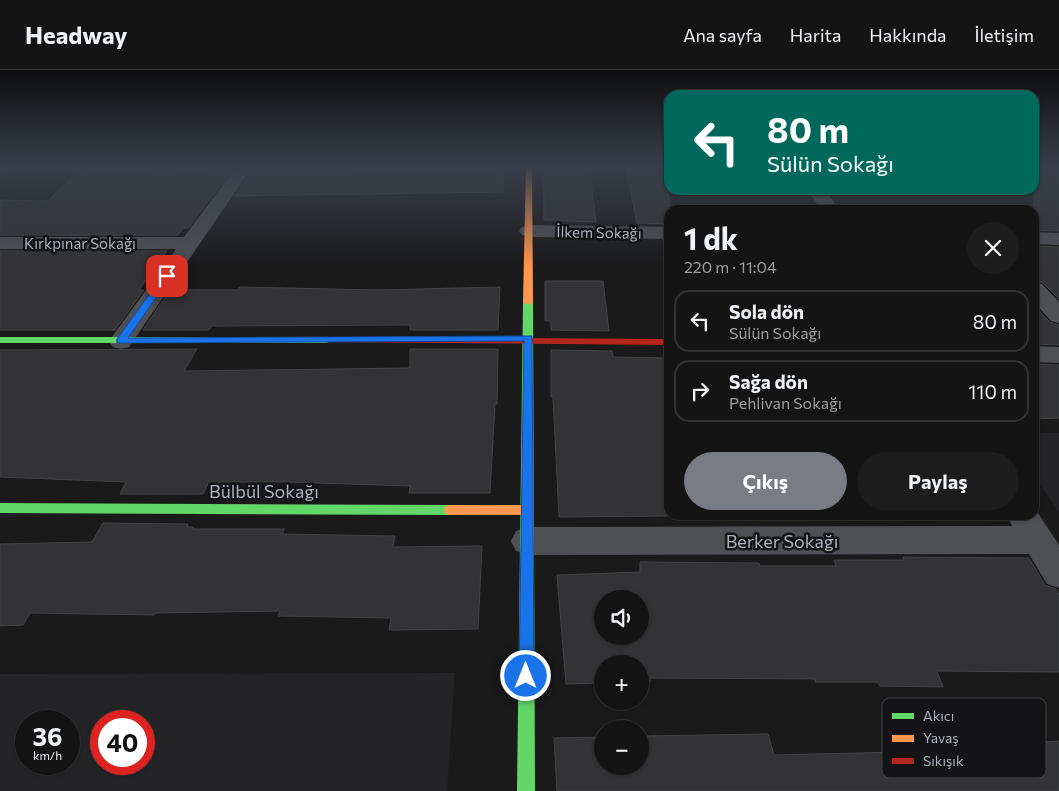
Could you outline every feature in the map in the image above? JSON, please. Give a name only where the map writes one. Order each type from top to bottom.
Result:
[{"type":"street","points":[[121,341],[220,200]]},
{"type":"street","points":[[526,791],[529,200]]},
{"type":"street","name":"İlkem Sokağı","points":[[529,231],[664,233]]},
{"type":"street","points":[[1039,238],[1059,238]]},
{"type":"street","name":"Kırkpınar Sokağı","points":[[0,242],[190,243]]},
{"type":"street","points":[[1039,295],[1059,316]]},
{"type":"street","points":[[0,340],[528,338],[664,342]]},
{"type":"street","points":[[1039,354],[1059,355]]},
{"type":"street","name":"Bülbül Sokağı","points":[[0,508],[527,510]]},
{"type":"street","points":[[1030,528],[1059,573]]},
{"type":"street","name":"Berker Sokağı","points":[[527,541],[1030,528]]},
{"type":"shaded area","points":[[1039,433],[1059,433],[1059,512],[1039,482]]},
{"type":"shaded area","points":[[455,673],[447,791],[0,791],[0,674]]},
{"type":"building","points":[[0,200],[210,200],[188,228],[183,228],[178,235],[0,235]]},
{"type":"building","points":[[544,200],[593,200],[596,222],[544,220]]},
{"type":"building","points":[[632,200],[669,200],[669,205],[664,205],[664,224],[637,223]]},
{"type":"building","points":[[1034,200],[1059,200],[1059,231],[1039,230],[1039,205],[1034,205]]},
{"type":"building","points":[[1039,246],[1059,247],[1059,299],[1043,283],[1039,282]]},
{"type":"building","points":[[0,251],[167,251],[139,290],[144,290],[115,330],[0,330]]},
{"type":"building","points":[[545,281],[603,281],[609,331],[551,330],[551,321],[545,321]]},
{"type":"building","points":[[240,287],[378,290],[500,287],[498,330],[410,330],[410,325],[212,326],[209,330],[143,330],[170,290],[238,290]]},
{"type":"building","points":[[1039,310],[1050,322],[1059,325],[1059,345],[1039,344]]},
{"type":"building","points":[[197,349],[184,371],[410,368],[410,349],[498,349],[497,404],[495,404],[490,493],[409,493],[410,486],[287,482],[209,482],[203,494],[120,494],[126,482],[0,477],[0,350]]},
{"type":"building","points":[[551,350],[612,351],[613,357],[664,358],[664,516],[559,517],[553,397],[551,397]]},
{"type":"building","points":[[1039,364],[1059,365],[1059,418],[1039,419]]},
{"type":"building","points":[[103,523],[188,524],[187,527],[193,527],[193,529],[284,529],[282,534],[395,536],[393,547],[482,546],[478,629],[389,630],[391,618],[278,616],[280,611],[155,613],[154,615],[30,613],[23,625],[0,626],[0,544],[92,542]]},
{"type":"building","points":[[903,557],[1029,558],[1045,585],[1056,589],[1059,594],[1059,672],[937,671],[943,687],[880,686],[878,682],[815,682],[815,679],[650,678],[649,681],[649,655],[594,655],[594,683],[566,684],[557,575],[640,572],[640,562],[759,563],[760,566],[836,566],[834,560],[904,560]]},
{"type":"building","points":[[768,734],[774,755],[882,752],[882,778],[1046,778],[1046,742],[1059,741],[1059,791],[557,791],[554,738],[594,737],[594,775],[649,775],[649,736]]},
{"type":"traffic: fast","points":[[526,791],[528,302]]},
{"type":"traffic: fast","points":[[0,340],[327,340]]},
{"type":"traffic: fast","points":[[0,508],[450,510]]},
{"type":"traffic: slow","points":[[528,302],[529,200]]},
{"type":"traffic: slow","points":[[450,510],[527,510]]},
{"type":"traffic: jam","points":[[327,340],[664,342]]},
{"type":"route","points":[[167,276],[121,341],[528,338],[526,676]]}]
